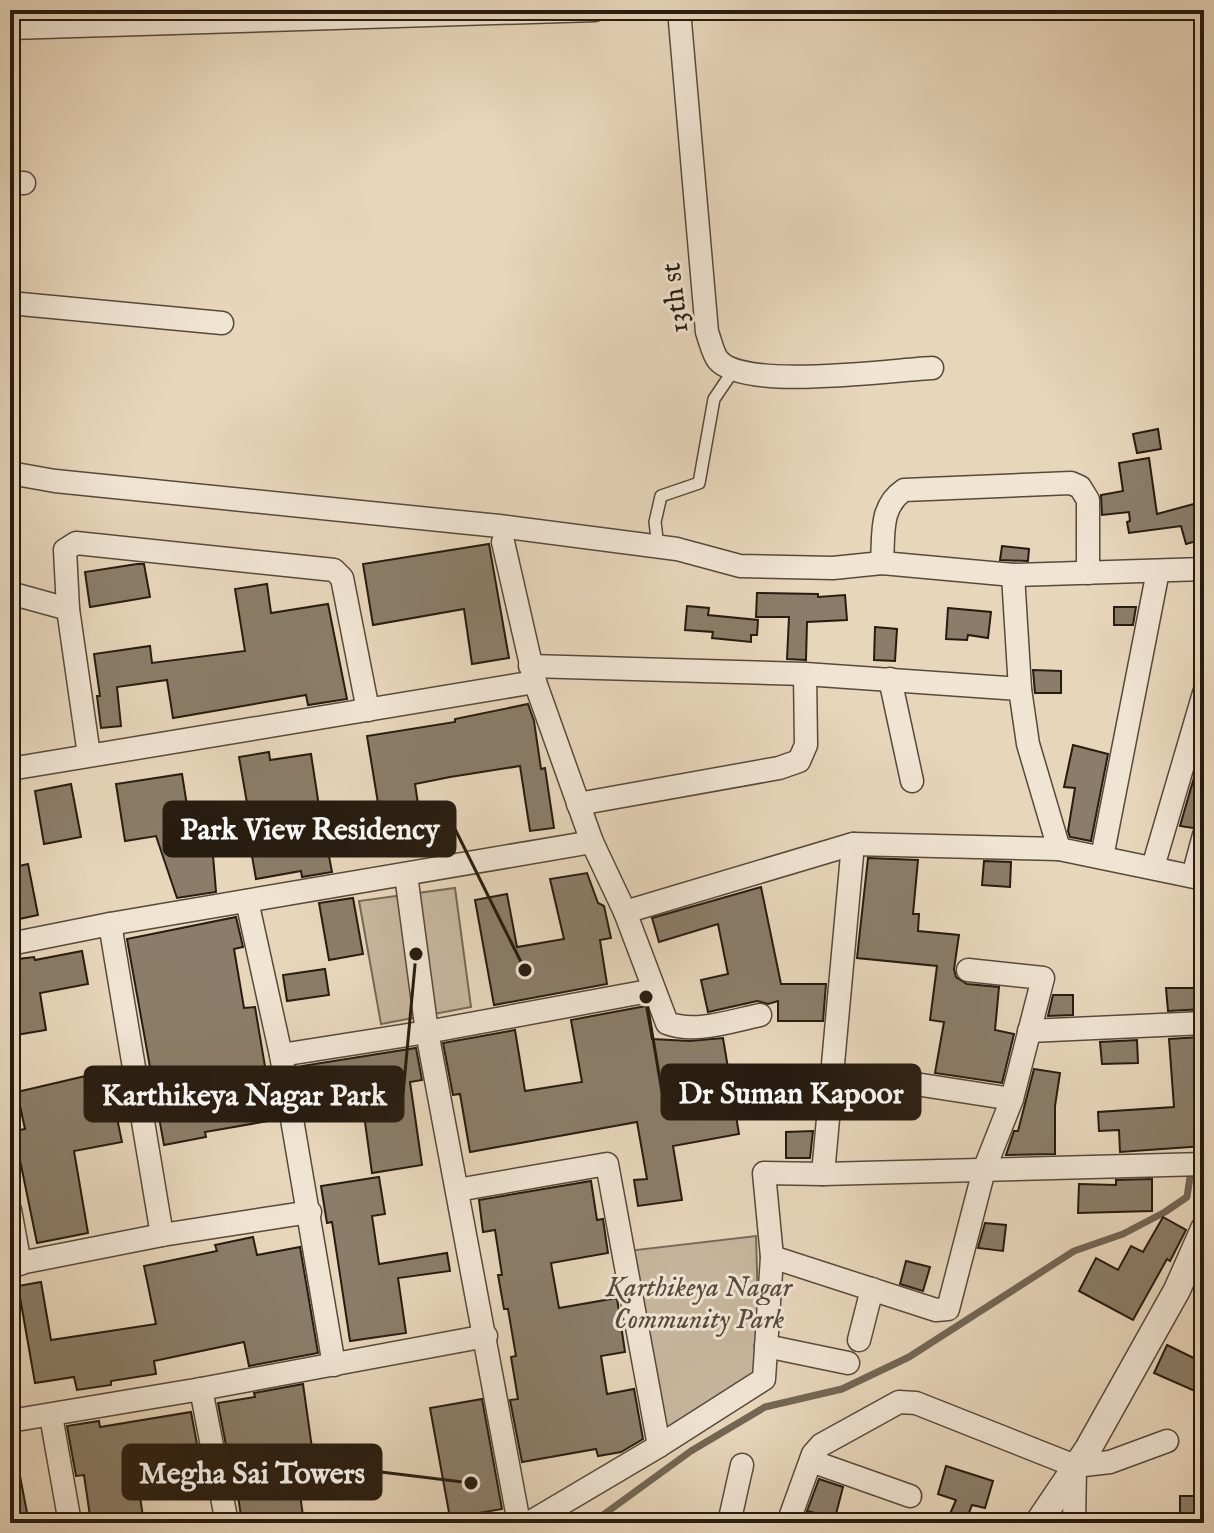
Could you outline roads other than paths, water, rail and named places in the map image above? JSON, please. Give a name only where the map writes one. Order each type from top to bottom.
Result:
[{"type":"street","points":[[10,28],[72,18],[595,10]]},
{"type":"street","name":"13th st","points":[[679,10],[707,332],[718,360],[733,371]]},
{"type":"street","points":[[10,303],[222,323]]},
{"type":"street","points":[[733,371],[773,378],[932,368]]},
{"type":"street","points":[[10,473],[55,481],[499,526],[677,549],[740,566],[833,568],[882,563],[1013,575],[1204,569]]},
{"type":"street","points":[[882,563],[885,517],[891,499],[904,490],[1071,483],[1080,487],[1088,500],[1088,573]]},
{"type":"street","points":[[503,542],[532,674],[592,842],[625,912],[667,1023],[681,1028],[760,1015]]},
{"type":"street","points":[[89,755],[68,609],[65,550],[76,543],[334,570],[342,578],[368,710]]},
{"type":"street","points":[[1102,857],[1158,571]]},
{"type":"street","points":[[1013,575],[1020,689],[1028,744],[1059,849]]},
{"type":"street","points":[[10,593],[68,609]]},
{"type":"street","points":[[10,769],[368,710],[532,674],[805,674],[1020,689]]},
{"type":"street","points":[[578,804],[779,768],[799,761],[806,745],[805,674]]},
{"type":"street","points":[[890,679],[912,781]]},
{"type":"street","points":[[1153,867],[1204,693]]},
{"type":"street","points":[[625,912],[853,844],[1059,849],[1199,878],[1204,835]]},
{"type":"street","points":[[10,944],[110,924],[592,842]]},
{"type":"street","points":[[823,1174],[853,844]]},
{"type":"street","points":[[406,875],[427,1032],[519,1523]]},
{"type":"street","points":[[247,901],[281,1055],[334,1365]]},
{"type":"street","points":[[110,924],[162,1235]]},
{"type":"street","points":[[772,1257],[936,1310],[948,1309],[984,1170],[1012,1099],[1043,978],[968,970]]},
{"type":"street","points":[[281,1055],[427,1032],[654,990]]},
{"type":"street","points":[[1029,1031],[1204,1023]]},
{"type":"street","points":[[909,1083],[1012,1099]]},
{"type":"street","points":[[457,1190],[607,1164],[659,1446]]},
{"type":"street","points":[[529,1523],[764,1379],[772,1257],[764,1173],[1204,1164]]},
{"type":"street","points":[[10,1210],[15,1265],[162,1235],[310,1212]]},
{"type":"street","points":[[1038,1523],[1088,1449],[1177,1290],[1204,1229]]},
{"type":"street","points":[[859,1340],[872,1289]]},
{"type":"street","points":[[10,1421],[486,1336]]},
{"type":"street","points":[[766,1346],[848,1363]]},
{"type":"street","points":[[201,1389],[227,1523]]},
{"type":"street","points":[[788,1523],[811,1461],[821,1445],[899,1402],[916,1403],[1075,1466],[1110,1462],[1167,1441]]},
{"type":"street","points":[[51,1416],[70,1523]]},
{"type":"street","points":[[811,1461],[910,1496]]},
{"type":"street","points":[[729,1523],[742,1465]]},
{"type":"street","points":[[1074,1523],[1075,1466]]},
{"type":"lane","points":[[658,547],[655,522],[661,496],[699,483],[714,399],[733,371]]},
{"type":"waterway","points":[[592,1523],[691,1451],[765,1407],[842,1389],[909,1357],[1074,1251],[1123,1234],[1165,1212],[1187,1197],[1190,1177]]},
{"type":"place","name":"Karthikeya Nagar Park","points":[[416,954]]},
{"type":"place","name":"Park View Residency","points":[[525,970]]},
{"type":"place","name":"Dr Suman Kapoor","points":[[646,997]]},
{"type":"place","name":"Megha Sai Towers","points":[[471,1483]]},
{"type":"park label","name":"Karthikeya Nagar Community Park","points":[[699,1304]]}]
